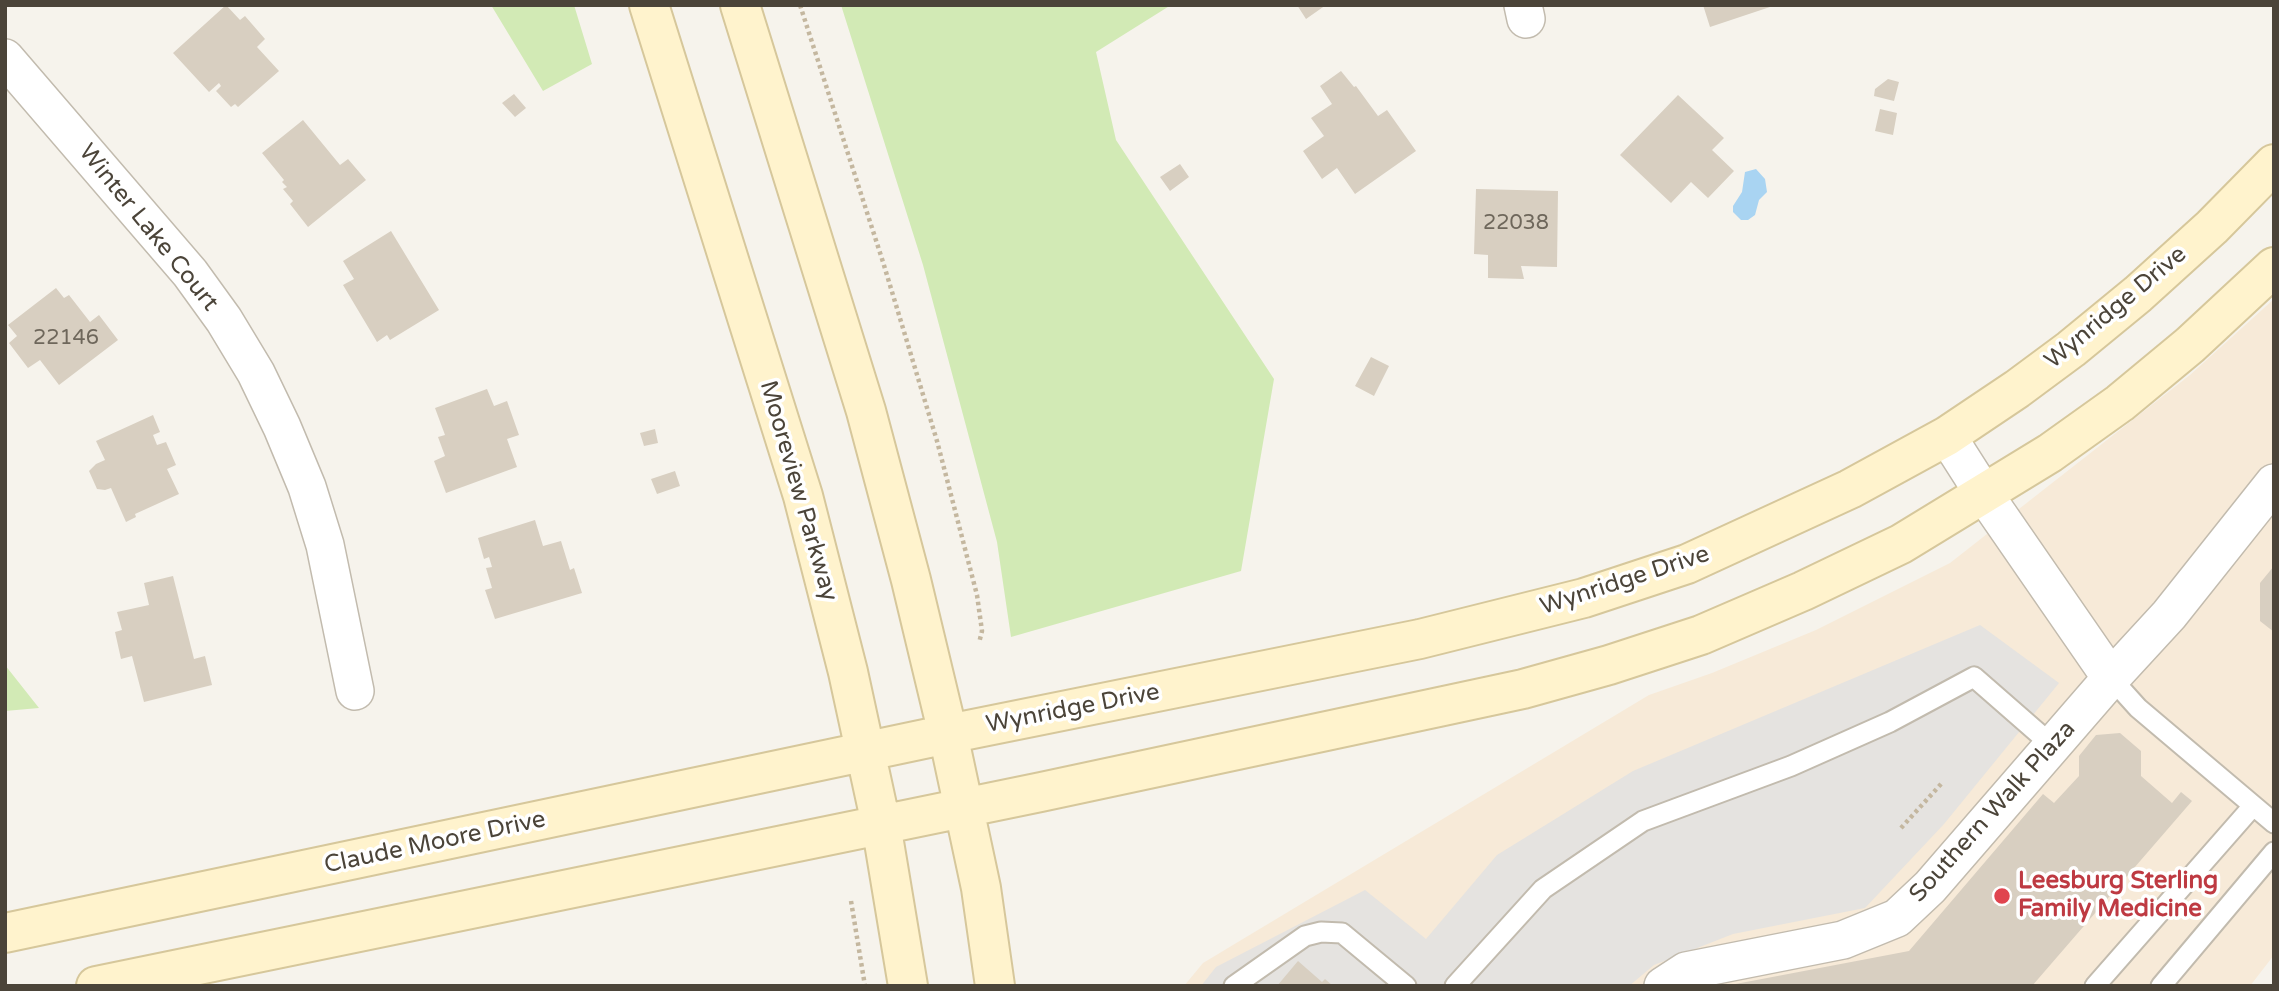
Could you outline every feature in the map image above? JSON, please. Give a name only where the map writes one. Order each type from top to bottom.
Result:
[{"type":"street","name":"Mooreview Parkway","points":[[649,5],[803,496],[848,672],[881,824],[908,986]]},
{"type":"street","points":[[740,5],[866,411],[911,580],[981,888],[995,986]]},
{"type":"street","name":"Winter Lake Court","points":[[5,58],[190,273],[256,373],[307,487],[325,545],[355,691]]},
{"type":"street","name":"Wynridge Drive","points":[[864,752],[1420,639],[1584,598],[1687,564],[1850,489],[1947,436],[2071,349],[2138,294],[2212,227],[2274,164]]},
{"type":"street","points":[[96,986],[964,808],[1463,702],[1609,665],[1701,635],[1803,591],[1901,544],[2050,453],[2120,403],[2190,345],[2274,267]]},
{"type":"street","points":[[1947,436],[2111,678]]},
{"type":"street","name":"Southern Walk Plaza","points":[[1662,986],[1686,971],[1843,940],[1897,918],[1930,887],[2169,615],[2274,483]]},
{"type":"street","name":"Claude Moore Drive","points":[[5,933],[864,752]]},
{"type":"lane","points":[[1455,986],[1543,889],[1643,821],[1791,766],[1890,722],[1974,677],[2053,746]]},
{"type":"lane","points":[[2111,678],[2138,708],[2274,824]]},
{"type":"lane","points":[[2095,986],[2253,806]]},
{"type":"lane","points":[[2161,986],[2274,852]]},
{"type":"lane","points":[[1234,986],[1305,936],[1321,932],[1342,933],[1406,986]]},
{"type":"path","points":[[800,5],[883,262],[937,441],[977,595],[982,631],[979,643]]},
{"type":"path","points":[[1901,828],[1942,783]]},
{"type":"path","points":[[851,901],[865,986]]},
{"type":"shaded area","points":[[2274,299],[2274,955],[2250,986],[1184,986],[1203,963],[1649,695],[1712,673],[1816,630],[1950,563],[2190,375]]},
{"type":"shaded area","points":[[1980,625],[2059,683],[1944,824],[1865,908],[1733,934],[1654,965],[1629,986],[1201,986],[1216,967],[1365,890],[1426,939],[1497,855],[1633,771]]},
{"type":"green space","points":[[491,5],[574,5],[592,64],[543,91]]},
{"type":"green space","points":[[841,5],[1171,5],[1096,52],[1116,140],[1274,379],[1241,571],[1011,637],[997,542],[923,265]]},
{"type":"green space","points":[[5,665],[39,708],[5,711]]},
{"type":"water","points":[[1756,169],[1765,179],[1767,192],[1759,200],[1755,215],[1748,220],[1741,220],[1733,212],[1733,206],[1742,192],[1745,172]]},
{"type":"building","points":[[226,5],[240,20],[245,16],[265,39],[257,47],[279,71],[238,107],[235,104],[231,107],[216,91],[221,86],[219,83],[209,92],[173,53]]},
{"type":"building","points":[[1297,5],[1326,5],[1306,19]]},
{"type":"building","points":[[1703,5],[1773,5],[1773,6],[1710,27]]},
{"type":"building","points":[[1341,71],[1378,116],[1387,110],[1416,151],[1355,194],[1337,168],[1322,179],[1303,151],[1324,136],[1311,118],[1332,104],[1320,86]]},
{"type":"building","points":[[1888,79],[1899,82],[1894,101],[1874,96],[1875,89]]},
{"type":"building","points":[[514,94],[526,108],[515,117],[502,103]]},
{"type":"building","points":[[1678,95],[1724,138],[1712,150],[1734,171],[1708,198],[1691,182],[1671,203],[1620,155]]},
{"type":"building","points":[[1880,109],[1897,113],[1893,135],[1875,131]]},
{"type":"building","points":[[303,120],[340,165],[348,159],[366,180],[308,227],[290,204],[293,201],[283,189],[287,187],[282,182],[284,180],[262,153]]},
{"type":"building","points":[[1180,164],[1189,177],[1170,191],[1160,177]]},
{"type":"building","points":[[1476,189],[1558,191],[1557,267],[1521,266],[1524,279],[1488,278],[1488,255],[1474,254]]},
{"type":"building","points":[[391,231],[439,310],[390,340],[387,335],[377,342],[343,285],[354,279],[343,261]]},
{"type":"building","points":[[56,288],[64,298],[69,295],[90,322],[99,315],[118,340],[59,385],[40,360],[28,368],[9,343],[17,336],[8,325]]},
{"type":"building","points":[[1371,357],[1389,366],[1374,396],[1355,386]]},
{"type":"building","points":[[487,389],[494,406],[507,401],[519,435],[507,439],[517,467],[446,493],[434,461],[445,456],[438,437],[445,435],[435,408]]},
{"type":"building","points":[[153,415],[160,432],[153,435],[157,445],[166,442],[176,465],[167,469],[179,494],[135,514],[136,517],[126,522],[111,488],[97,489],[89,471],[105,460],[96,441]]},
{"type":"building","points":[[655,429],[658,443],[644,446],[640,433]]},
{"type":"building","points":[[675,471],[680,486],[657,494],[651,479]]},
{"type":"building","points":[[535,520],[543,546],[561,541],[570,570],[574,568],[582,593],[495,619],[485,590],[492,588],[486,568],[492,567],[489,557],[484,559],[478,538]]},
{"type":"building","points":[[2274,566],[2274,632],[2260,621],[2260,583]]},
{"type":"building","points":[[173,576],[194,659],[205,656],[212,685],[144,702],[132,656],[121,659],[115,632],[122,630],[117,612],[149,605],[144,583]]},
{"type":"building","points":[[2120,733],[2141,751],[2141,776],[2172,803],[2181,792],[2192,801],[2032,986],[1725,986],[1909,951],[2043,794],[2054,803],[2079,776],[2079,756],[2096,735]]},
{"type":"building","points":[[1298,961],[1322,982],[1325,979],[1333,986],[1277,986]]},
{"type":"place","name":"Leesburg Sterling Family Medicine","points":[[2002,896]]}]
